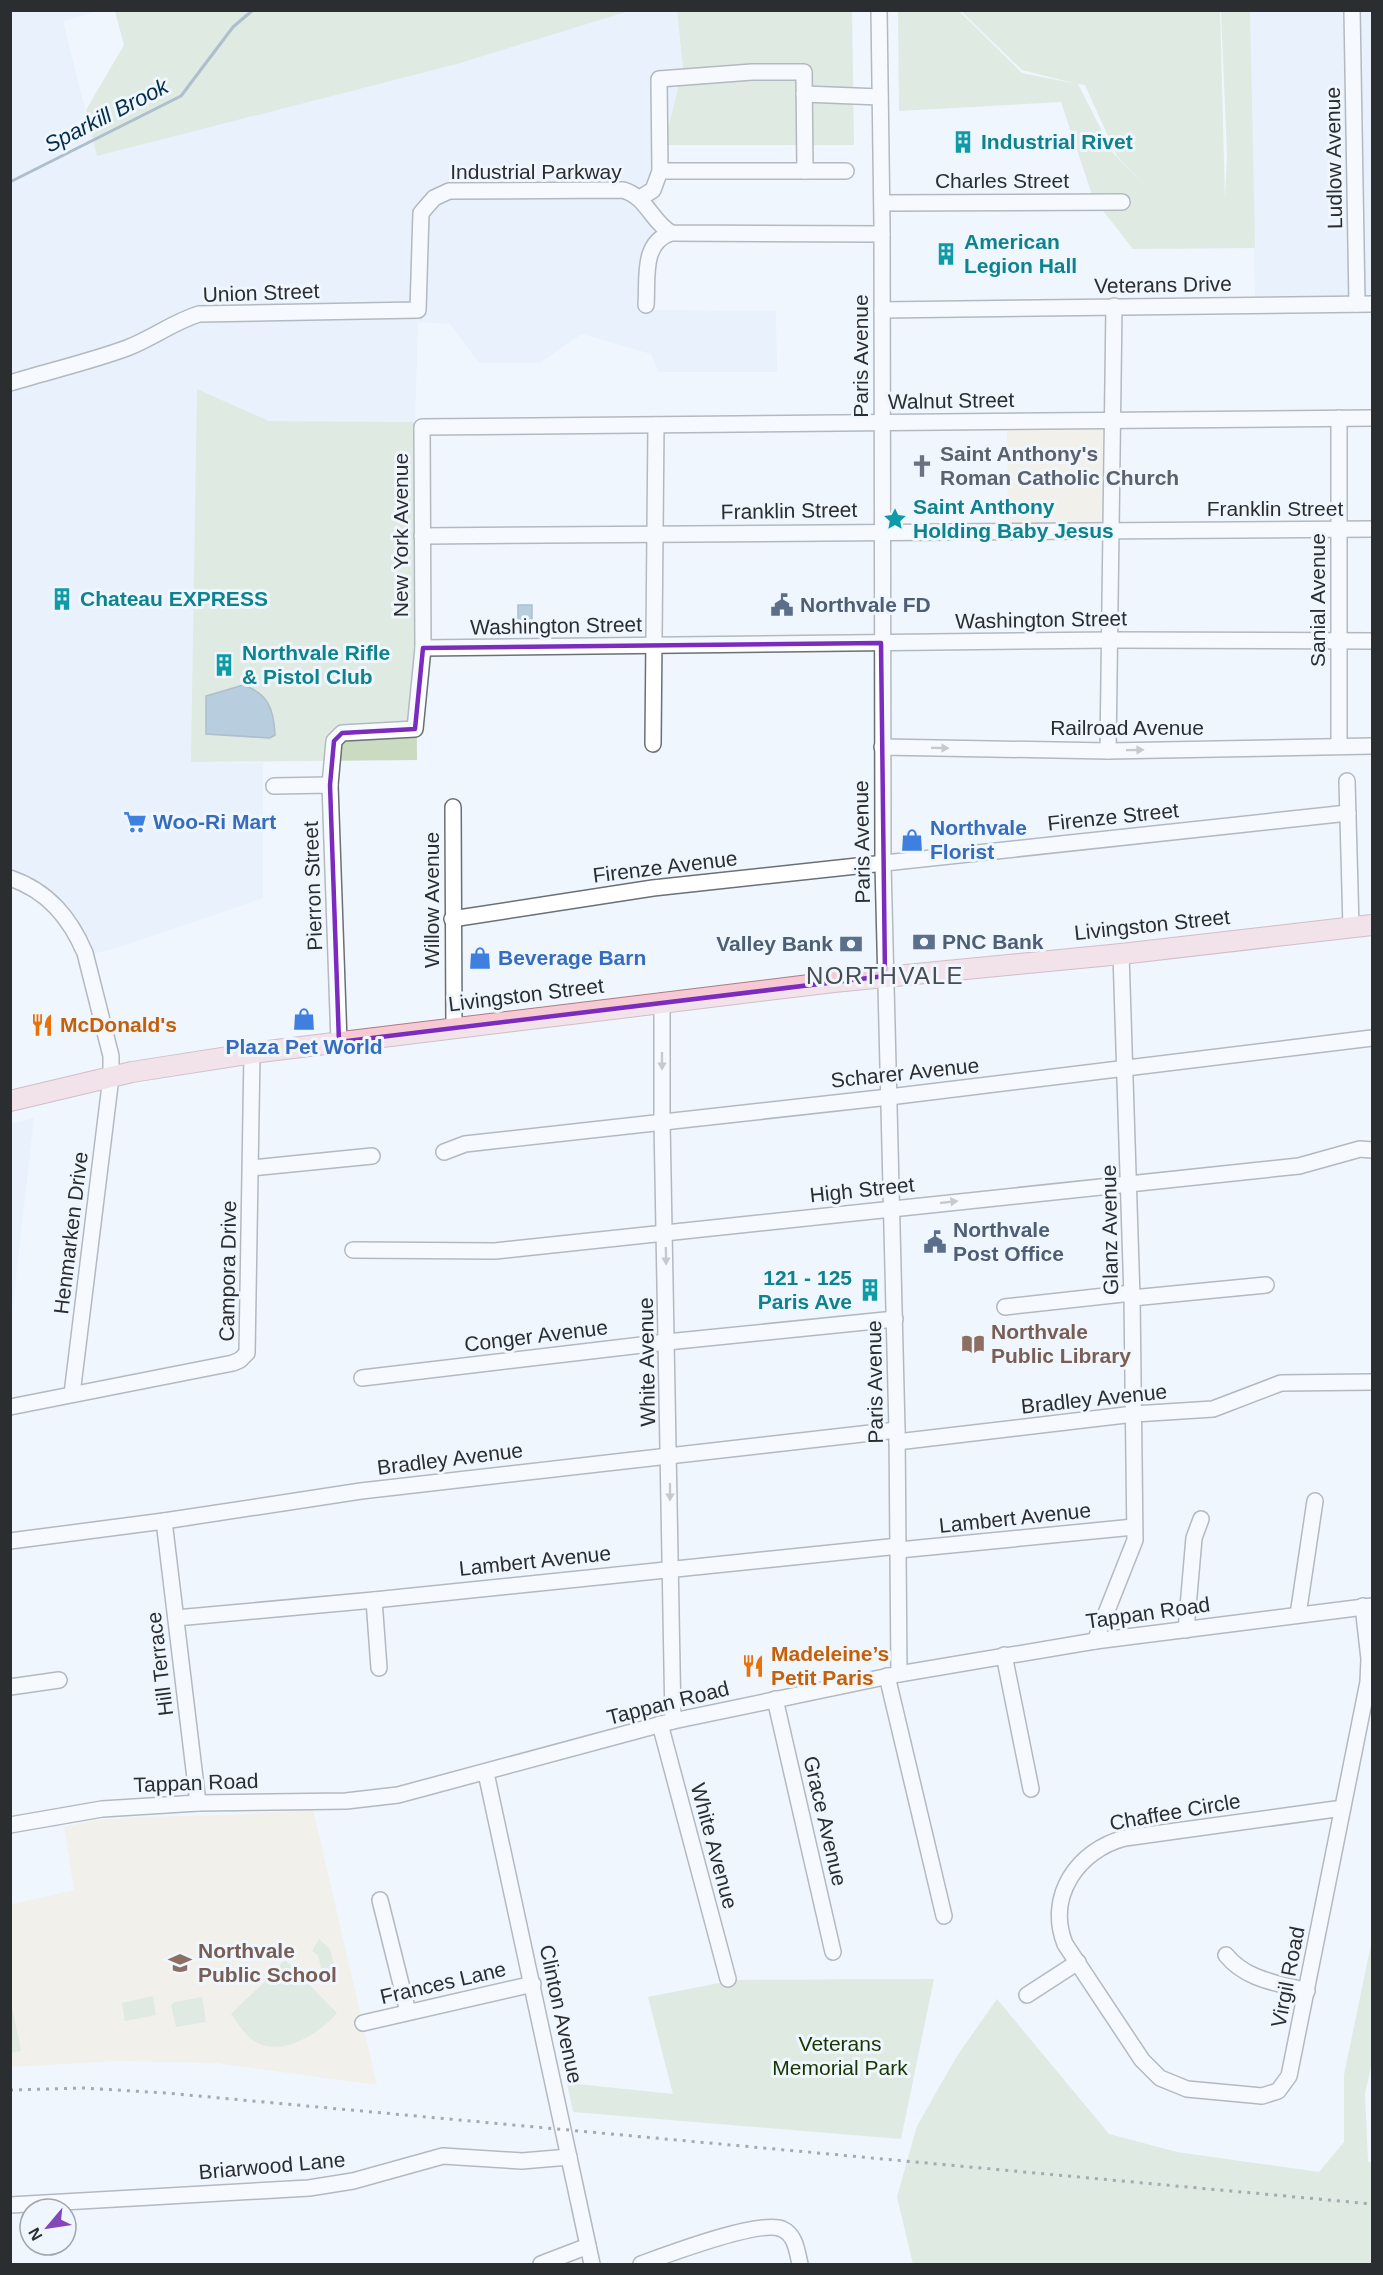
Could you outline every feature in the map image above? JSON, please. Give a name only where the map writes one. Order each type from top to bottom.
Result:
[{"type":"main road","name":"Livingston Street","points":[[10,1101],[111,1077],[252,1053],[885,976],[1121,954],[1372,925]]},
{"type":"street","name":"Paris Avenue","points":[[879,10],[882,203],[883,864],[899,1548],[893,1675],[944,1916]]},
{"type":"street","name":"Ludlow Avenue","points":[[1352,10],[1365,304]]},
{"type":"street","points":[[640,198],[653,190],[660,171],[659,79],[752,72],[804,72],[805,171]]},
{"type":"street","points":[[804,94],[880,98]]},
{"type":"street","points":[[660,171],[846,171]]},
{"type":"street","name":"Industrial Parkway","points":[[418,310],[421,213],[426,204],[449,190],[623,190],[640,198],[659,226],[671,233]]},
{"type":"street","name":"Charles Street","points":[[882,203],[1122,202]]},
{"type":"street","points":[[646,305],[649,253],[654,243],[671,233],[882,234]]},
{"type":"street","name":"Veterans Drive","points":[[882,310],[1365,304]]},
{"type":"street","points":[[1107,751],[1111,640],[1114,306]]},
{"type":"street","name":"Union Street","points":[[10,383],[128,347],[154,336],[178,320],[199,314],[418,310]]},
{"type":"street","name":"Sanial Avenue","points":[[1339,418],[1339,746]]},
{"type":"street","name":"Walnut Street","points":[[422,427],[1372,418]]},
{"type":"street","points":[[652,744],[656,425]]},
{"type":"street","name":"New York Avenue","points":[[330,785],[334,741],[342,733],[415,729],[423,648],[422,427]]},
{"type":"street","name":"Franklin Street","points":[[422,536],[1372,529]]},
{"type":"street","name":"Washington Street","points":[[423,648],[1111,640],[1372,641]]},
{"type":"street","name":"Railroad Avenue","points":[[882,747],[1107,751],[1372,747]]},
{"type":"street","points":[[1347,781],[1351,927]]},
{"type":"street","points":[[274,786],[330,785]]},
{"type":"street","name":"Pierron Street","points":[[330,785],[339,1042]]},
{"type":"street","name":"Willow Avenue","points":[[453,807],[454,1029]]},
{"type":"street","name":"Firenze Street","points":[[883,864],[1348,813]]},
{"type":"street","name":"Firenze Avenue","points":[[452,919],[653,888],[883,864]]},
{"type":"street","name":"Henmarken Drive","points":[[10,878],[51,900],[79,940],[111,1056],[111,1077],[72,1394]]},
{"type":"street","name":"Glanz Avenue","points":[[1095,1641],[1135,1540],[1130,1183],[1121,954]]},
{"type":"street","name":"White Avenue","points":[[663,1002],[662,1121],[671,1568],[667,1723],[728,1979]]},
{"type":"street","name":"Scharer Avenue","points":[[444,1152],[465,1144],[889,1097],[1372,1038]]},
{"type":"street","name":"Campora Drive","points":[[10,1407],[233,1363],[255,1354],[251,1168],[252,1053]]},
{"type":"street","name":"High Street","points":[[353,1250],[495,1251],[1299,1166],[1360,1149],[1372,1150]]},
{"type":"street","points":[[251,1168],[372,1156]]},
{"type":"street","points":[[1005,1307],[1266,1285]]},
{"type":"street","name":"Conger Avenue","points":[[362,1378],[667,1342],[895,1319]]},
{"type":"street","name":"Bradley Avenue","points":[[10,1541],[164,1521],[361,1491],[670,1455],[1213,1409],[1263,1388],[1291,1381],[1372,1382]]},
{"type":"street","points":[[1298,1615],[1315,1502]]},
{"type":"street","points":[[1186,1630],[1194,1538],[1201,1519]]},
{"type":"street","name":"Hill Terrace","points":[[164,1521],[198,1803]]},
{"type":"street","name":"Lambert Avenue","points":[[176,1618],[374,1600],[671,1568],[1134,1527]]},
{"type":"street","points":[[374,1600],[379,1668]]},
{"type":"street","name":"Tappan Road","points":[[10,1825],[102,1809],[198,1803],[379,1798],[486,1773],[667,1723],[893,1675],[1095,1641],[1368,1606]]},
{"type":"street","name":"Virgil Road","points":[[1078,1962],[1150,2070],[1166,2082],[1186,2089],[1262,2096],[1278,2091],[1289,2076],[1369,1676],[1368,1606]]},
{"type":"street","points":[[1004,1655],[1031,1789]]},
{"type":"street","points":[[10,1687],[59,1680]]},
{"type":"street","name":"Grace Avenue","points":[[775,1699],[833,1952]]},
{"type":"street","name":"Clinton Avenue","points":[[486,1773],[592,2265]]},
{"type":"street","name":"Chaffee Circle","points":[[1078,1962],[1061,1932],[1059,1908],[1068,1879],[1086,1857],[1098,1848],[1125,1838],[1343,1808]]},
{"type":"street","points":[[380,1900],[408,2012]]},
{"type":"street","points":[[1226,1955],[1241,1970],[1252,1976],[1307,1991]]},
{"type":"street","points":[[1028,1995],[1078,1962]]},
{"type":"street","name":"Frances Lane","points":[[363,2023],[533,1984]]},
{"type":"street","name":"Briarwood Lane","points":[[10,2205],[320,2187],[379,2174],[443,2156],[522,2161],[569,2157]]},
{"type":"street","points":[[641,2265],[740,2232],[768,2227],[781,2228],[789,2234],[800,2265]]},
{"type":"street","points":[[541,2265],[588,2246]]},
{"type":"highlighted area","points":[[881,643],[885,976],[339,1042],[330,785],[334,741],[342,733],[415,729],[423,648]]},
{"type":"shaded area","points":[[11,11],[99,11],[63,21],[97,156],[457,64],[629,11],[677,11],[683,68],[664,145],[644,310],[776,311],[777,372],[658,372],[651,354],[582,334],[539,363],[479,363],[450,324],[418,322],[415,422],[269,421],[197,389],[192,762],[263,763],[263,898],[117,948],[83,956],[52,902],[11,885]]},
{"type":"shaded area","points":[[1250,11],[1372,11],[1372,306],[1255,307]]},
{"type":"shaded area","points":[[1103,425],[1104,526],[1008,527],[1007,426]]},
{"type":"shaded area","points":[[34,1118],[11,1322],[11,1124]]},
{"type":"shaded area","name":"Northvale Public School","points":[[313,1809],[377,2085],[216,2063],[117,2061],[11,2067],[10,1895],[13,1904],[74,1890],[64,1827],[95,1820],[233,1815]]},
{"type":"green space","points":[[115,10],[629,11],[457,64],[97,156],[86,110],[124,45]]},
{"type":"green space","points":[[677,11],[852,11],[854,145],[664,145],[683,68]]},
{"type":"green space","points":[[898,11],[959,11],[1022,73],[1077,84],[1022,70],[961,11],[1220,11],[1225,200],[1227,153],[1221,11],[1250,11],[1255,248],[1133,249],[1093,198],[1061,102],[899,111]],"holes":[[[1078,84],[1085,85],[1117,156],[1146,187],[1113,153]]]},
{"type":"green space","points":[[197,389],[269,421],[415,422],[417,760],[191,762]]},
{"type":"green space","points":[[319,1939],[330,1949],[337,1979],[324,1980],[318,1955],[312,1951]]},
{"type":"green space","points":[[1372,1940],[1372,2063],[1365,2093],[1368,2162],[1372,2163],[1372,2264],[913,2264],[897,2197],[917,2126],[957,2056],[997,1999],[1109,2134],[1177,2152],[1319,2172],[1344,2142],[1344,2075]]},
{"type":"green space","points":[[286,1961],[337,2013],[320,2029],[298,2042],[275,2047],[264,2045],[247,2035],[231,2014],[279,1968],[282,1962]]},
{"type":"green space","name":"Veterans Memorial Park","points":[[934,1979],[901,2139],[573,2112],[567,2083],[673,2094],[648,1997],[735,1980]]},
{"type":"green space","points":[[153,1996],[156,2015],[125,2021],[122,2003]]},
{"type":"green space","points":[[202,1997],[206,2022],[176,2027],[171,2005],[175,2002]]},
{"type":"green space","points":[[11,2002],[21,2051],[10,2053]]},
{"type":"water","points":[[518,605],[532,605],[532,624],[518,624]]},
{"type":"water","points":[[243,685],[252,688],[268,703],[273,717],[275,735],[270,738],[206,734],[206,696]]},
{"type":"waterway","name":"Sparkill Brook","points":[[10,182],[181,96],[233,27],[253,10]]},
{"type":"railway","points":[[10,2090],[83,2088],[166,2093],[1372,2204]]},
{"type":"place","name":"Industrial Rivet","points":[[963,142]]},
{"type":"place","name":"American Legion Hall","points":[[946,254]]},
{"type":"place","name":"Saint Anthony's Roman Catholic Church","points":[[922,466]]},
{"type":"place","name":"Saint Anthony Holding Baby Jesus","points":[[895,519]]},
{"type":"place","name":"Chateau EXPRESS","points":[[62,599]]},
{"type":"place","name":"Northvale FD","points":[[782,605]]},
{"type":"place","name":"Northvale Rifle & Pistol Club","points":[[224,665]]},
{"type":"place","name":"Woo-Ri Mart","points":[[135,822]]},
{"type":"place","name":"Northvale Florist","points":[[912,840]]},
{"type":"place","name":"PNC Bank","points":[[924,942]]},
{"type":"place","name":"Valley Bank","points":[[851,944]]},
{"type":"place","name":"Beverage Barn","points":[[480,958]]},
{"type":"place","name":"Plaza Pet World","points":[[304,1019]]},
{"type":"place","name":"McDonald's","points":[[42,1025]]},
{"type":"place","name":"Northvale Post Office","points":[[935,1242]]},
{"type":"place","name":"121 - 125 Paris Ave","points":[[870,1290]]},
{"type":"place","name":"Northvale Public Library","points":[[973,1344]]},
{"type":"place","name":"Madeleine’s Petit Paris","points":[[753,1666]]},
{"type":"place","name":"Northvale Public School","points":[[180,1963]]},
{"type":"district","name":"NORTHVALE","points":[[885,976]]}]
